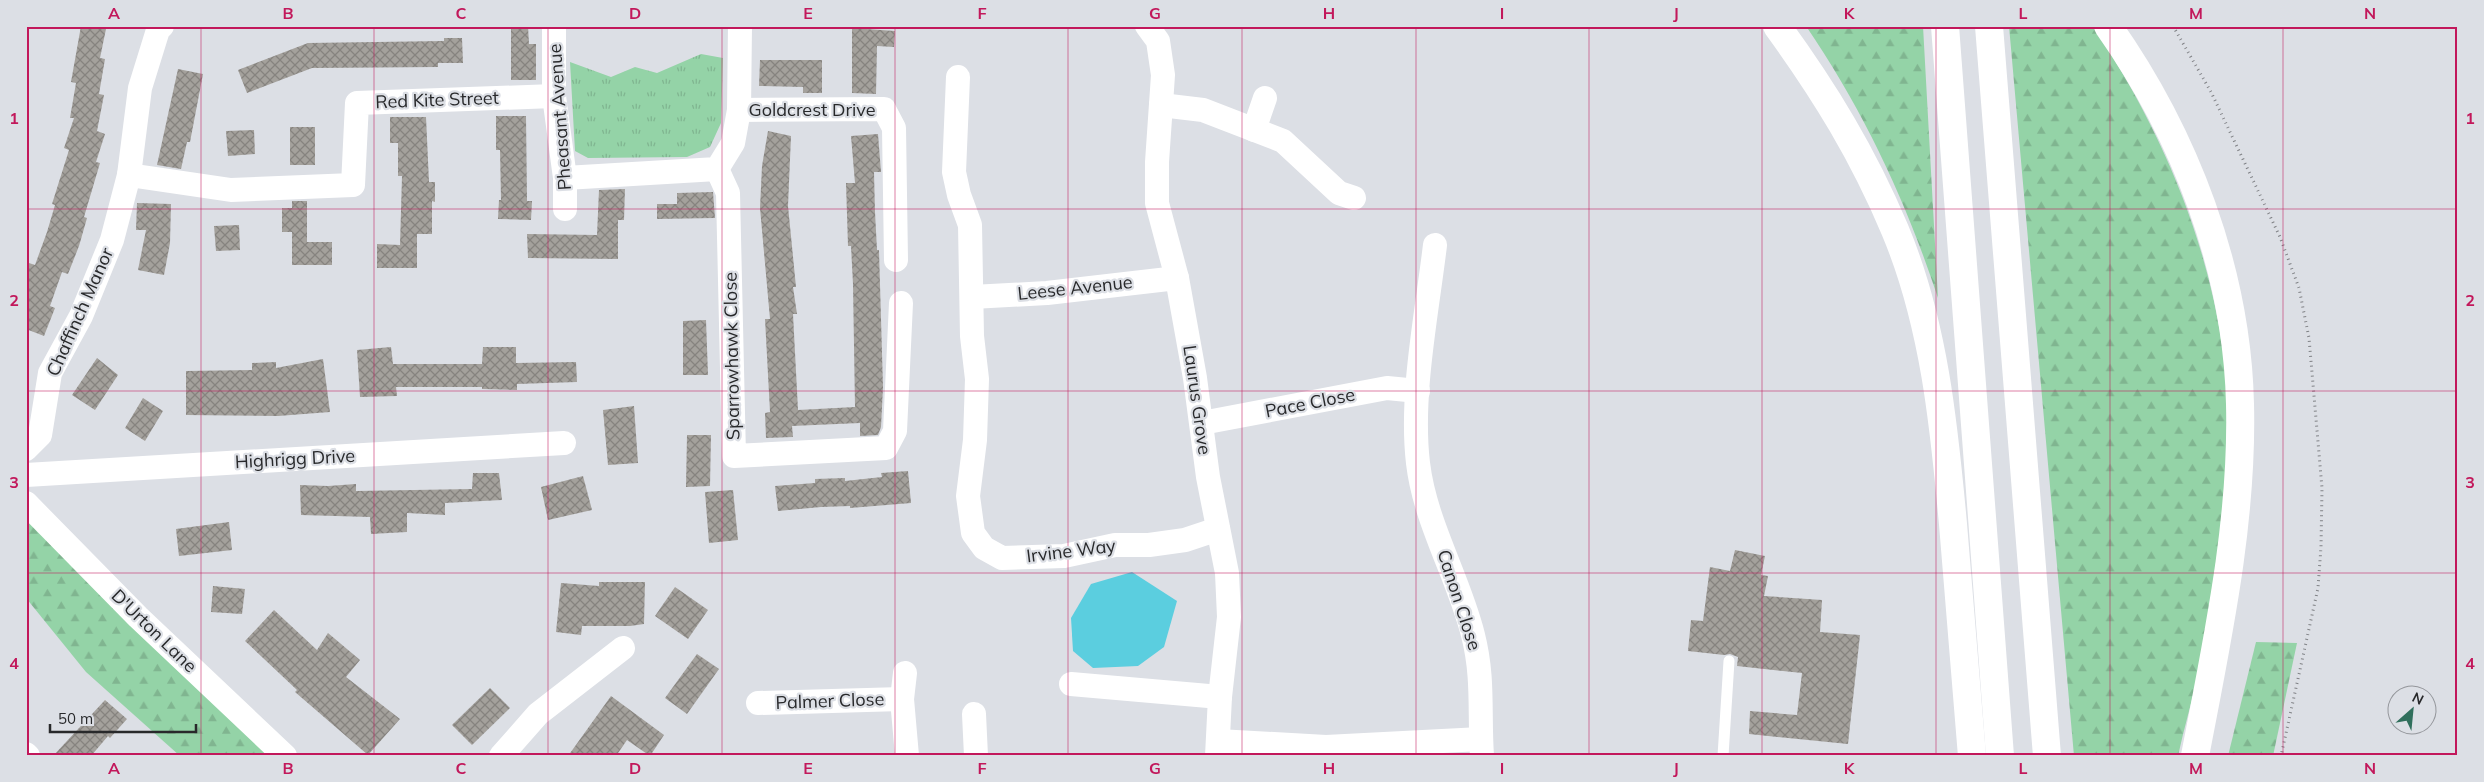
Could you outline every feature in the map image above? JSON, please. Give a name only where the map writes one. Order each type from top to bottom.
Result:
[{"type":"highway","points":[[1777,26],[1857,147],[1895,231],[1921,310],[1936,377],[1946,444],[1972,756]]},
{"type":"highway","points":[[1945,26],[2000,756]]},
{"type":"highway","points":[[1989,26],[2047,756]]},
{"type":"highway","points":[[2108,26],[2162,116],[2198,198],[2218,257],[2236,347],[2240,404],[2236,502],[2223,604],[2194,756]]},
{"type":"street","name":"Chaffinch Manor","points":[[26,449],[40,435],[50,373],[82,316],[112,240],[129,175],[140,88],[158,30],[162,26]]},
{"type":"street","name":"Pheasant Avenue","points":[[554,26],[554,96],[565,178],[565,208]]},
{"type":"street","name":"Goldcrest Drive","points":[[718,169],[734,143],[739,110],[740,26]]},
{"type":"street","name":"Laurus Grove","points":[[1146,26],[1158,41],[1163,75],[1157,162],[1157,203],[1177,278],[1202,423],[1208,477],[1228,573],[1229,617],[1220,697],[1217,748]]},
{"type":"street","points":[[958,78],[954,172],[959,195],[970,225],[972,297]]},
{"type":"street","name":"Red Kite Street","points":[[129,175],[231,190],[353,185],[357,103],[554,96]]},
{"type":"street","points":[[1254,130],[1265,98]]},
{"type":"street","points":[[1161,105],[1203,110],[1283,141],[1339,192],[1354,198]]},
{"type":"street","name":"Goldcrest Drive","points":[[739,110],[884,109],[894,128],[896,260]]},
{"type":"street","points":[[565,178],[718,169]]},
{"type":"street","name":"Sparrowhawk Close","points":[[718,169],[728,193],[734,456],[886,448],[894,431],[901,303]]},
{"type":"street","points":[[1418,391],[1436,245]]},
{"type":"street","name":"Leese Avenue","points":[[972,297],[1047,293],[1177,278]]},
{"type":"street","name":"Irvine Way","points":[[972,297],[972,336],[977,379],[968,496],[973,533],[984,548],[1002,558],[1064,556],[1115,545],[1149,545],[1185,540],[1218,529]]},
{"type":"street","name":"Pace Close","points":[[1202,423],[1387,388],[1418,391]]},
{"type":"street","name":"Canon Close","points":[[1217,748],[1481,747],[1482,682],[1473,634],[1431,518],[1418,465],[1416,434],[1418,391]]},
{"type":"street","name":"Highrigg Drive","points":[[26,475],[564,443]]},
{"type":"street","name":"D'Urton Lane","points":[[26,503],[138,617],[285,756]]},
{"type":"street","points":[[501,756],[538,714],[623,648]]},
{"type":"street","points":[[905,672],[902,699],[907,756]]},
{"type":"street","points":[[1071,684],[1220,697]]},
{"type":"street","name":"Palmer Close","points":[[758,703],[902,699]]},
{"type":"street","points":[[974,714],[976,756]]},
{"type":"lane","points":[[1723,756],[1729,660]]},
{"type":"path","points":[[2173,26],[2211,92],[2280,237],[2300,288],[2309,338],[2322,488],[2321,547],[2318,588],[2281,756]]},
{"type":"green space","points":[[1806,26],[1923,26],[1938,298],[1912,227],[1882,158],[1847,91]]},
{"type":"green space","points":[[2009,26],[2093,26],[2126,79],[2154,132],[2178,186],[2198,242],[2214,299],[2224,358],[2230,419],[2230,481],[2227,509],[2217,556],[2199,670],[2178,756],[2074,756]]},
{"type":"green space","points":[[701,54],[723,58],[721,123],[710,147],[687,157],[588,158],[575,151],[570,62],[611,77],[635,67],[657,73]]},
{"type":"green space","points":[[26,513],[272,756],[180,756],[86,672],[26,598]]},
{"type":"green space","points":[[2256,642],[2297,643],[2273,756],[2228,756]]},
{"type":"water","points":[[1132,572],[1177,601],[1164,647],[1138,666],[1093,668],[1073,651],[1071,618],[1091,584]]},
{"type":"building","points":[[81,26],[106,29],[100,58],[105,59],[99,94],[104,95],[97,131],[105,134],[96,162],[100,163],[84,217],[87,218],[79,246],[68,274],[62,272],[50,306],[55,308],[44,336],[26,329],[26,271],[29,263],[35,265],[47,232],[55,205],[52,204],[69,150],[64,148],[74,118],[70,118],[76,83],[71,82]]},
{"type":"building","points":[[511,26],[528,26],[529,44],[536,44],[536,80],[511,80]]},
{"type":"building","points":[[852,28],[895,31],[894,47],[877,46],[876,94],[852,93]]},
{"type":"building","points":[[444,38],[462,38],[463,63],[438,63],[438,67],[312,68],[247,93],[238,70],[308,43],[444,41]]},
{"type":"building","points":[[760,60],[822,60],[822,93],[803,93],[803,87],[759,86]]},
{"type":"building","points":[[178,69],[203,74],[190,142],[187,142],[181,169],[157,165]]},
{"type":"building","points":[[496,116],[526,116],[527,201],[532,201],[531,220],[498,219],[499,200],[501,200],[500,150],[496,150]]},
{"type":"building","points":[[390,117],[426,117],[429,182],[435,182],[435,202],[432,201],[432,234],[417,234],[417,268],[377,268],[377,244],[400,245],[402,176],[398,176],[398,143],[390,143]]},
{"type":"building","points":[[290,127],[315,127],[315,165],[290,165]]},
{"type":"building","points":[[254,130],[255,154],[228,156],[226,131]]},
{"type":"building","points":[[768,131],[791,136],[788,206],[796,287],[793,287],[797,314],[793,314],[798,410],[855,407],[853,284],[851,246],[848,246],[846,183],[855,183],[851,136],[878,134],[881,172],[874,172],[877,250],[879,250],[883,387],[881,427],[878,435],[860,436],[860,423],[792,426],[793,437],[766,438],[765,413],[770,412],[765,319],[770,319],[760,208],[762,166]]},
{"type":"building","points":[[625,189],[624,220],[618,220],[618,259],[528,258],[527,234],[597,235],[599,190]]},
{"type":"building","points":[[713,192],[715,218],[657,219],[657,204],[677,204],[677,193]]},
{"type":"building","points":[[292,201],[307,201],[307,242],[332,242],[332,265],[292,265],[292,232],[282,232],[282,208],[292,208]]},
{"type":"building","points":[[137,203],[171,204],[170,243],[164,275],[138,270],[146,230],[136,230]]},
{"type":"building","points":[[239,225],[240,250],[216,251],[214,226]]},
{"type":"building","points":[[706,320],[708,375],[683,375],[683,321]]},
{"type":"building","points":[[391,347],[393,364],[482,364],[483,347],[516,347],[516,363],[576,362],[577,382],[517,384],[517,390],[482,389],[482,387],[396,387],[397,396],[360,397],[357,350]]},
{"type":"building","points":[[97,358],[118,375],[95,410],[72,395]]},
{"type":"building","points":[[323,359],[330,412],[278,416],[186,415],[186,371],[252,370],[252,363],[276,362],[276,368]]},
{"type":"building","points":[[143,398],[163,411],[145,441],[125,428]]},
{"type":"building","points":[[634,406],[638,463],[608,465],[603,410]]},
{"type":"building","points":[[687,435],[711,435],[710,486],[686,487]]},
{"type":"building","points":[[908,471],[911,503],[778,511],[775,486],[815,483],[815,479],[845,478],[845,481],[882,477],[881,473]]},
{"type":"building","points":[[473,473],[499,473],[502,500],[445,503],[445,515],[407,513],[407,532],[371,534],[370,517],[301,515],[300,485],[356,484],[356,491],[472,489]]},
{"type":"building","points":[[583,476],[592,510],[548,520],[541,487]]},
{"type":"building","points":[[733,490],[738,540],[709,543],[705,492]]},
{"type":"building","points":[[229,522],[232,550],[179,556],[176,529]]},
{"type":"building","points":[[1735,550],[1765,556],[1761,575],[1768,576],[1764,596],[1822,600],[1820,632],[1860,635],[1848,744],[1749,734],[1750,711],[1797,715],[1802,673],[1737,666],[1738,657],[1730,654],[1688,651],[1691,620],[1703,621],[1710,567],[1730,571]]},
{"type":"building","points":[[599,582],[645,582],[644,624],[630,626],[582,626],[581,635],[556,632],[561,583],[599,586]]},
{"type":"building","points":[[213,586],[245,589],[242,614],[211,612]]},
{"type":"building","points":[[675,587],[708,610],[688,639],[655,616]]},
{"type":"building","points":[[274,610],[317,650],[328,633],[360,660],[346,677],[400,719],[368,755],[295,692],[297,690],[245,641]]},
{"type":"building","points":[[697,654],[719,669],[687,714],[665,698]]},
{"type":"building","points":[[490,688],[510,708],[472,745],[452,725]]},
{"type":"building","points":[[611,696],[664,735],[650,756],[627,740],[616,756],[568,756]]},
{"type":"building","points":[[105,700],[127,719],[110,738],[108,736],[91,756],[53,756]]}]
